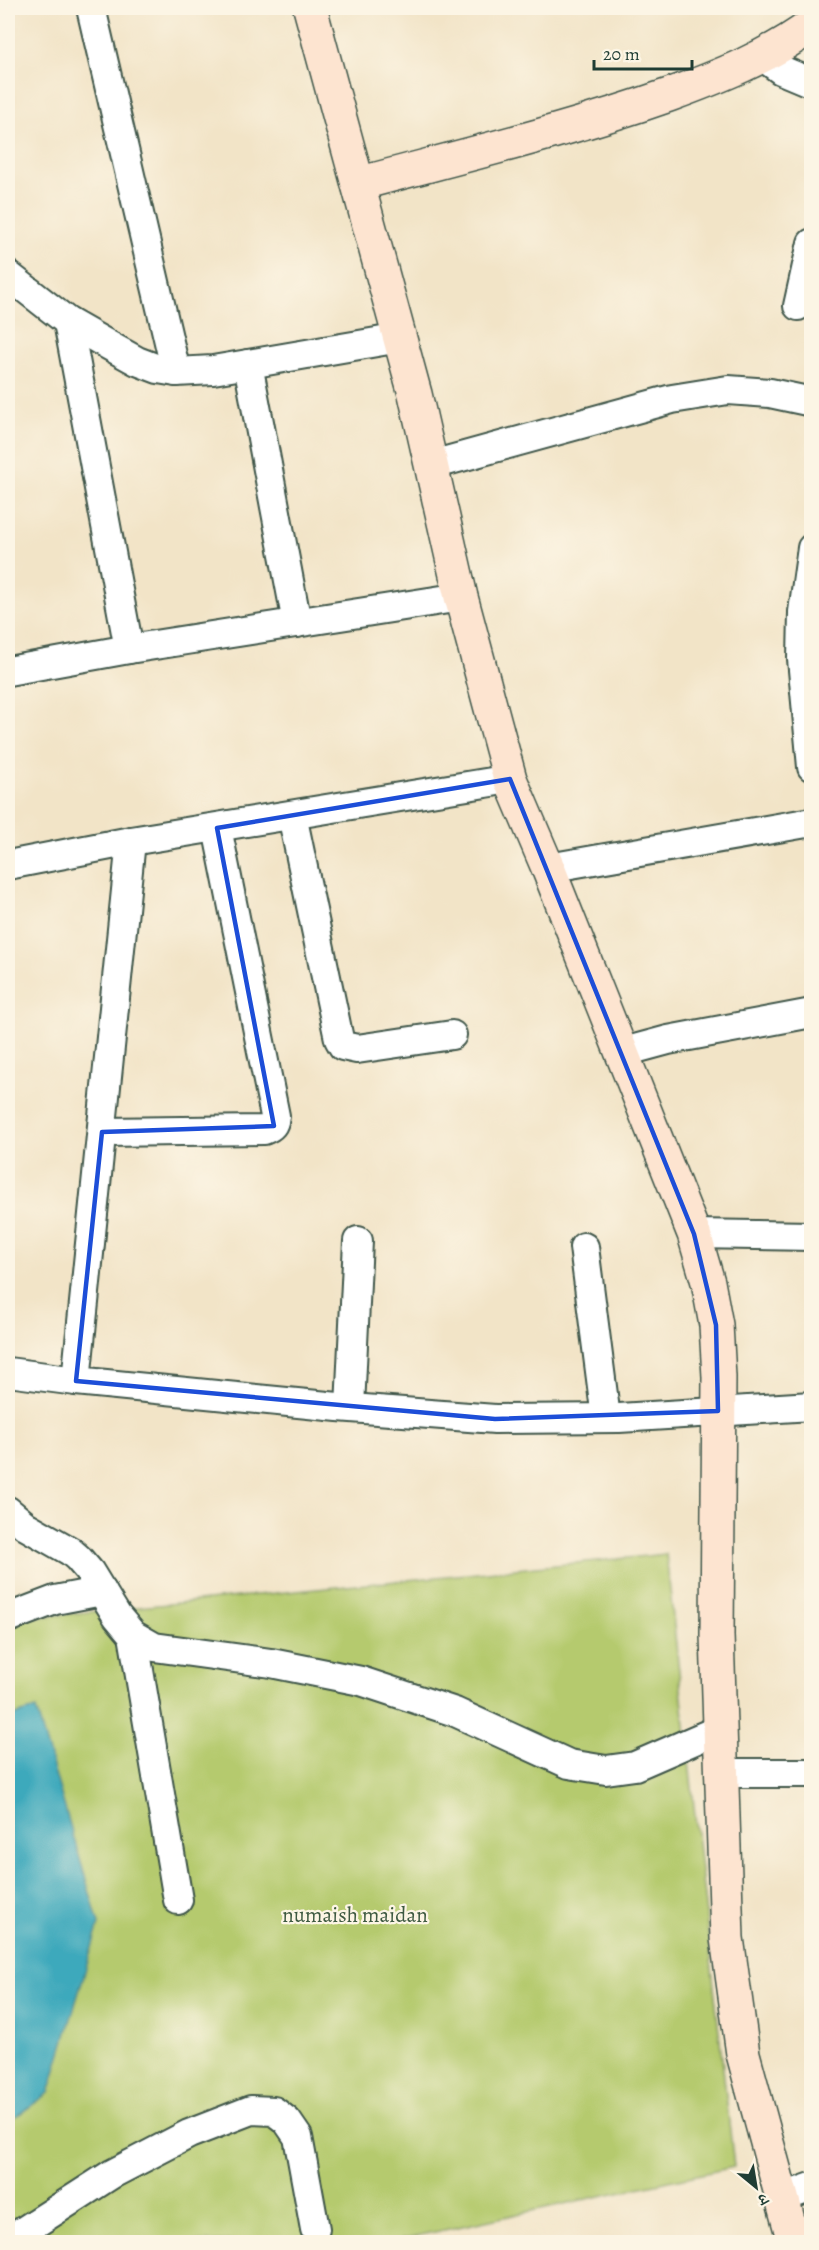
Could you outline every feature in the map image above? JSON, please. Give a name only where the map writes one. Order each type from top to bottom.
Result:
[{"type":"street","points":[[91,8],[176,372]]},
{"type":"street","points":[[310,8],[400,338],[432,465],[461,597],[510,779],[548,868],[694,1234],[708,1282],[716,1325],[719,1377],[717,1635],[727,1938],[743,2054],[794,2242]]},
{"type":"street","points":[[358,184],[611,116],[700,84],[762,56],[812,26]]},
{"type":"street","points":[[762,56],[781,70],[812,83]]},
{"type":"street","points":[[798,306],[812,243]]},
{"type":"street","points":[[8,275],[68,322],[137,361],[158,369],[176,372],[213,370],[400,338]]},
{"type":"street","points":[[68,322],[129,649]]},
{"type":"street","points":[[248,364],[297,623]]},
{"type":"street","points":[[432,465],[672,399],[728,390],[770,393],[812,402]]},
{"type":"street","points":[[812,548],[803,612],[812,767]]},
{"type":"street","points":[[8,671],[129,649],[461,597]]},
{"type":"street","points":[[8,865],[131,841],[510,779]]},
{"type":"street","points":[[292,815],[339,1039],[343,1046],[357,1049],[452,1035]]},
{"type":"street","points":[[548,868],[812,822]]},
{"type":"street","points":[[102,1132],[264,1130],[271,1128],[275,1123],[217,828]]},
{"type":"street","points":[[76,1381],[131,841]]},
{"type":"street","points":[[620,1053],[668,1040],[812,1013]]},
{"type":"street","points":[[694,1234],[812,1236]]},
{"type":"street","points":[[350,1407],[358,1241]]},
{"type":"street","points":[[584,1247],[606,1418]]},
{"type":"street","points":[[8,1372],[76,1381],[495,1419],[606,1418],[812,1406]]},
{"type":"street","points":[[8,1511],[26,1526],[78,1558],[117,1616],[133,1635],[154,1647],[272,1663],[361,1681],[455,1712],[569,1764],[606,1770],[635,1766],[720,1729]]},
{"type":"street","points":[[8,1618],[55,1600],[102,1592]]},
{"type":"street","points":[[133,1635],[178,1900]]},
{"type":"street","points":[[721,1773],[812,1773]]},
{"type":"street","points":[[8,2241],[112,2174],[189,2134],[251,2110],[274,2111],[287,2121],[298,2137],[315,2229]]},
{"type":"street","points":[[781,2198],[812,2187]]},
{"type":"highlighted area","points":[[510,779],[694,1234],[716,1325],[718,1411],[495,1419],[76,1381],[102,1132],[274,1126],[217,828]]},
{"type":"green space","name":"numaish maidan","points":[[666,1554],[734,2167],[389,2242],[8,2242],[8,1620]]},
{"type":"water","points":[[36,1709],[99,1924],[49,2093],[8,2122],[8,1717]]}]
